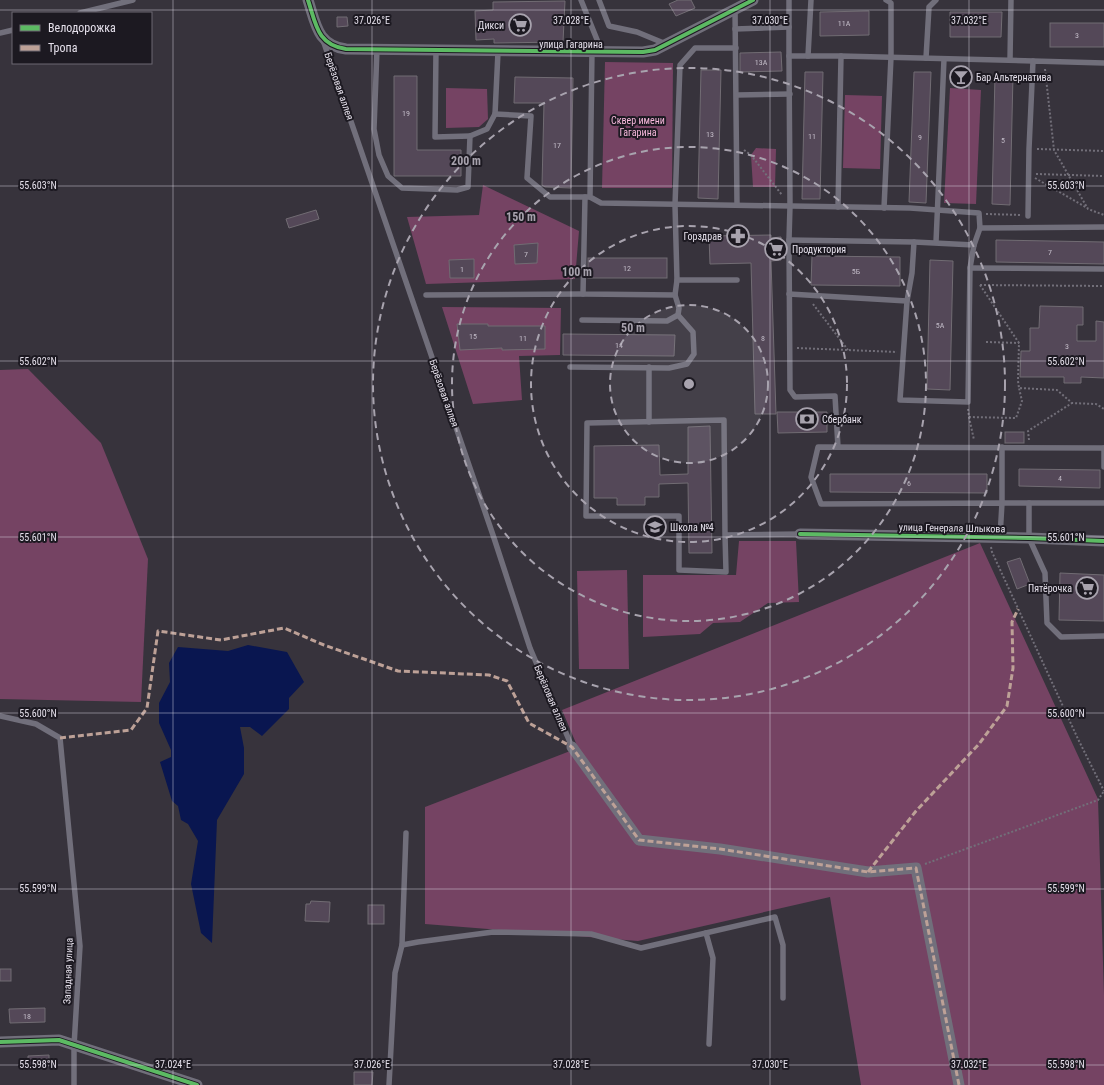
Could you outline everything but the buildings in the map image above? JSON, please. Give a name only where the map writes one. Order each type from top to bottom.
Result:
[{"type":"street","points":[[308,0],[321,36]]},
{"type":"street","name":"улица Гагарина","points":[[321,36],[328,44],[337,48],[346,49],[498,52],[643,52],[655,50],[753,0]]},
{"type":"street","name":"улица Генерала Шлыкова","points":[[800,534],[995,537],[1104,541]]},
{"type":"street","points":[[572,747],[639,840],[720,849],[868,872],[916,868],[959,1085]]},
{"type":"street","points":[[0,1042],[59,1040],[197,1085]]},
{"type":"lane","points":[[84,12],[134,0]]},
{"type":"lane","points":[[581,0],[597,52],[587,197],[583,294]]},
{"type":"lane","points":[[599,0],[608,26],[637,32],[666,44]]},
{"type":"lane","points":[[789,0],[790,390],[795,397],[835,396],[838,447]]},
{"type":"lane","points":[[808,56],[811,0]]},
{"type":"lane","points":[[884,208],[891,57],[891,3],[886,0]]},
{"type":"lane","points":[[926,58],[928,7],[936,0]]},
{"type":"lane","points":[[1010,60],[1011,0]]},
{"type":"lane","points":[[735,9],[737,204]]},
{"type":"lane","points":[[736,29],[789,27]]},
{"type":"lane","points":[[0,33],[12,30]]},
{"type":"lane","name":"Берёзовая аллея","points":[[321,36],[491,530],[530,648],[572,747]]},
{"type":"lane","points":[[570,367],[669,368],[687,364],[694,354],[693,332],[678,315],[679,308],[675,295],[677,280],[675,205],[680,65],[695,48],[736,48]]},
{"type":"lane","points":[[377,49],[374,129],[379,155],[388,176],[402,188],[457,190],[468,187],[470,136]]},
{"type":"lane","points":[[436,50],[435,137],[470,136],[487,129],[495,114],[498,52]]},
{"type":"lane","points":[[789,56],[891,57],[1104,63]]},
{"type":"lane","points":[[838,207],[841,56]]},
{"type":"lane","points":[[936,242],[944,59]]},
{"type":"lane","points":[[1028,216],[1033,61]]},
{"type":"lane","points":[[737,95],[790,94]]},
{"type":"lane","points":[[495,114],[531,116],[527,178],[550,197],[587,197],[601,203],[675,205],[737,204],[884,208],[979,213],[980,228],[974,245],[970,268],[968,402],[900,400],[907,301],[912,273],[914,242]]},
{"type":"lane","points":[[980,228],[1104,227]]},
{"type":"lane","points":[[789,240],[936,242],[974,245]]},
{"type":"lane","points":[[970,268],[1104,269]]},
{"type":"lane","points":[[677,280],[737,280]]},
{"type":"lane","points":[[789,294],[907,301]]},
{"type":"lane","points":[[426,295],[675,295]]},
{"type":"lane","points":[[582,320],[667,321],[678,315]]},
{"type":"lane","points":[[649,367],[649,422]]},
{"type":"lane","points":[[724,420],[725,535],[726,572],[679,570],[679,516],[586,516],[587,423],[724,420]]},
{"type":"lane","points":[[1104,467],[1104,448],[818,447],[811,477],[821,504],[1104,504]]},
{"type":"lane","points":[[995,537],[1002,503],[1002,447]]},
{"type":"lane","points":[[1030,503],[1029,538],[1045,573],[1047,623],[1061,637],[1104,636]]},
{"type":"lane","points":[[725,535],[800,534]]},
{"type":"lane","name":"Западная улица","points":[[0,716],[36,724],[60,738],[80,946],[74,1046],[74,1085]]},
{"type":"lane","points":[[389,1085],[395,973],[402,945],[406,833]]},
{"type":"lane","points":[[402,945],[501,932],[591,934],[641,948],[775,917],[783,945],[783,998]]},
{"type":"lane","points":[[706,933],[713,958],[709,1044]]},
{"type":"path","points":[[1044,61],[1054,150],[1088,209]]},
{"type":"path","points":[[736,143],[751,156],[790,206]]},
{"type":"path","points":[[1029,149],[1104,151]]},
{"type":"path","points":[[1029,174],[1104,176]]},
{"type":"path","points":[[1029,174],[1088,209],[1104,215]]},
{"type":"path","points":[[979,213],[1028,216]]},
{"type":"path","points":[[969,418],[1016,418],[1022,401],[1018,381],[1019,343],[980,285],[1104,286]]},
{"type":"path","points":[[807,295],[848,350]]},
{"type":"path","points":[[986,342],[1019,343]]},
{"type":"path","points":[[790,348],[903,353]]},
{"type":"path","points":[[1019,388],[1057,390],[1072,403]]},
{"type":"path","points":[[968,402],[969,418],[976,447]]},
{"type":"path","points":[[1029,448],[1028,431],[1072,403],[1096,404],[1104,410]]},
{"type":"path","points":[[916,868],[1098,800],[1104,791],[1068,718],[992,552],[995,537]]},
{"type":"green space","name":"Сквер имени Гагарина","points":[[605,62],[673,63],[672,188],[602,188]]},
{"type":"green space","points":[[446,88],[487,89],[488,119],[479,127],[446,128]]},
{"type":"green space","points":[[950,88],[981,90],[976,204],[944,203]]},
{"type":"green space","points":[[845,95],[882,96],[880,169],[843,168]]},
{"type":"green space","points":[[756,148],[776,149],[775,187],[753,187],[751,155]]},
{"type":"green space","points":[[483,185],[579,231],[575,279],[426,284],[407,217],[479,215]]},
{"type":"green space","points":[[442,307],[561,308],[560,355],[519,356],[522,400],[473,404]]},
{"type":"green space","points":[[28,369],[101,443],[148,559],[141,702],[0,699],[0,370]]},
{"type":"green space","points":[[739,541],[796,541],[799,602],[768,603],[740,622],[713,623],[700,634],[643,637],[643,575],[736,575]]},
{"type":"green space","points":[[980,543],[1098,799],[1104,995],[1104,1085],[861,1085],[830,897],[638,941],[425,924],[425,807],[578,748],[562,710]]},
{"type":"green space","points":[[627,570],[629,669],[579,669],[577,571]]},
{"type":"shaded area","points":[[248,645],[287,652],[304,682],[289,698],[289,709],[262,736],[250,727],[240,727],[244,748],[244,774],[217,820],[212,943],[201,933],[191,884],[198,841],[188,824],[181,820],[178,806],[172,801],[160,762],[171,757],[171,750],[159,723],[159,703],[170,682],[169,663],[178,647],[228,651]]},
{"type":"marked path","points":[[868,872],[916,811],[979,744],[1007,706],[1013,668],[1012,622],[1018,609]]},
{"type":"marked path","points":[[60,738],[131,730],[147,708],[158,631],[221,640],[284,628],[324,645],[398,671],[489,675],[507,681],[529,723],[572,747],[639,840],[720,849],[868,872],[916,868],[959,1085]]},
{"type":"cycle path","points":[[308,0],[316,25],[323,38],[336,47],[346,49],[643,52],[655,50],[753,0]]},
{"type":"cycle path","points":[[800,534],[1029,538],[1104,541]]},
{"type":"cycle path","points":[[0,1042],[59,1040],[197,1085]]},
{"type":"place","name":"Дикси","points":[[520,25]]},
{"type":"place","name":"Бар Альтернатива","points":[[961,77]]},
{"type":"place","name":"Горздрав","points":[[738,236]]},
{"type":"place","name":"Продуктория","points":[[776,249]]},
{"type":"place","name":"Сбербанк","points":[[807,419]]},
{"type":"place","name":"Школа №4","points":[[655,527]]},
{"type":"place","name":"Пятёрочка","points":[[1087,588]]}]
